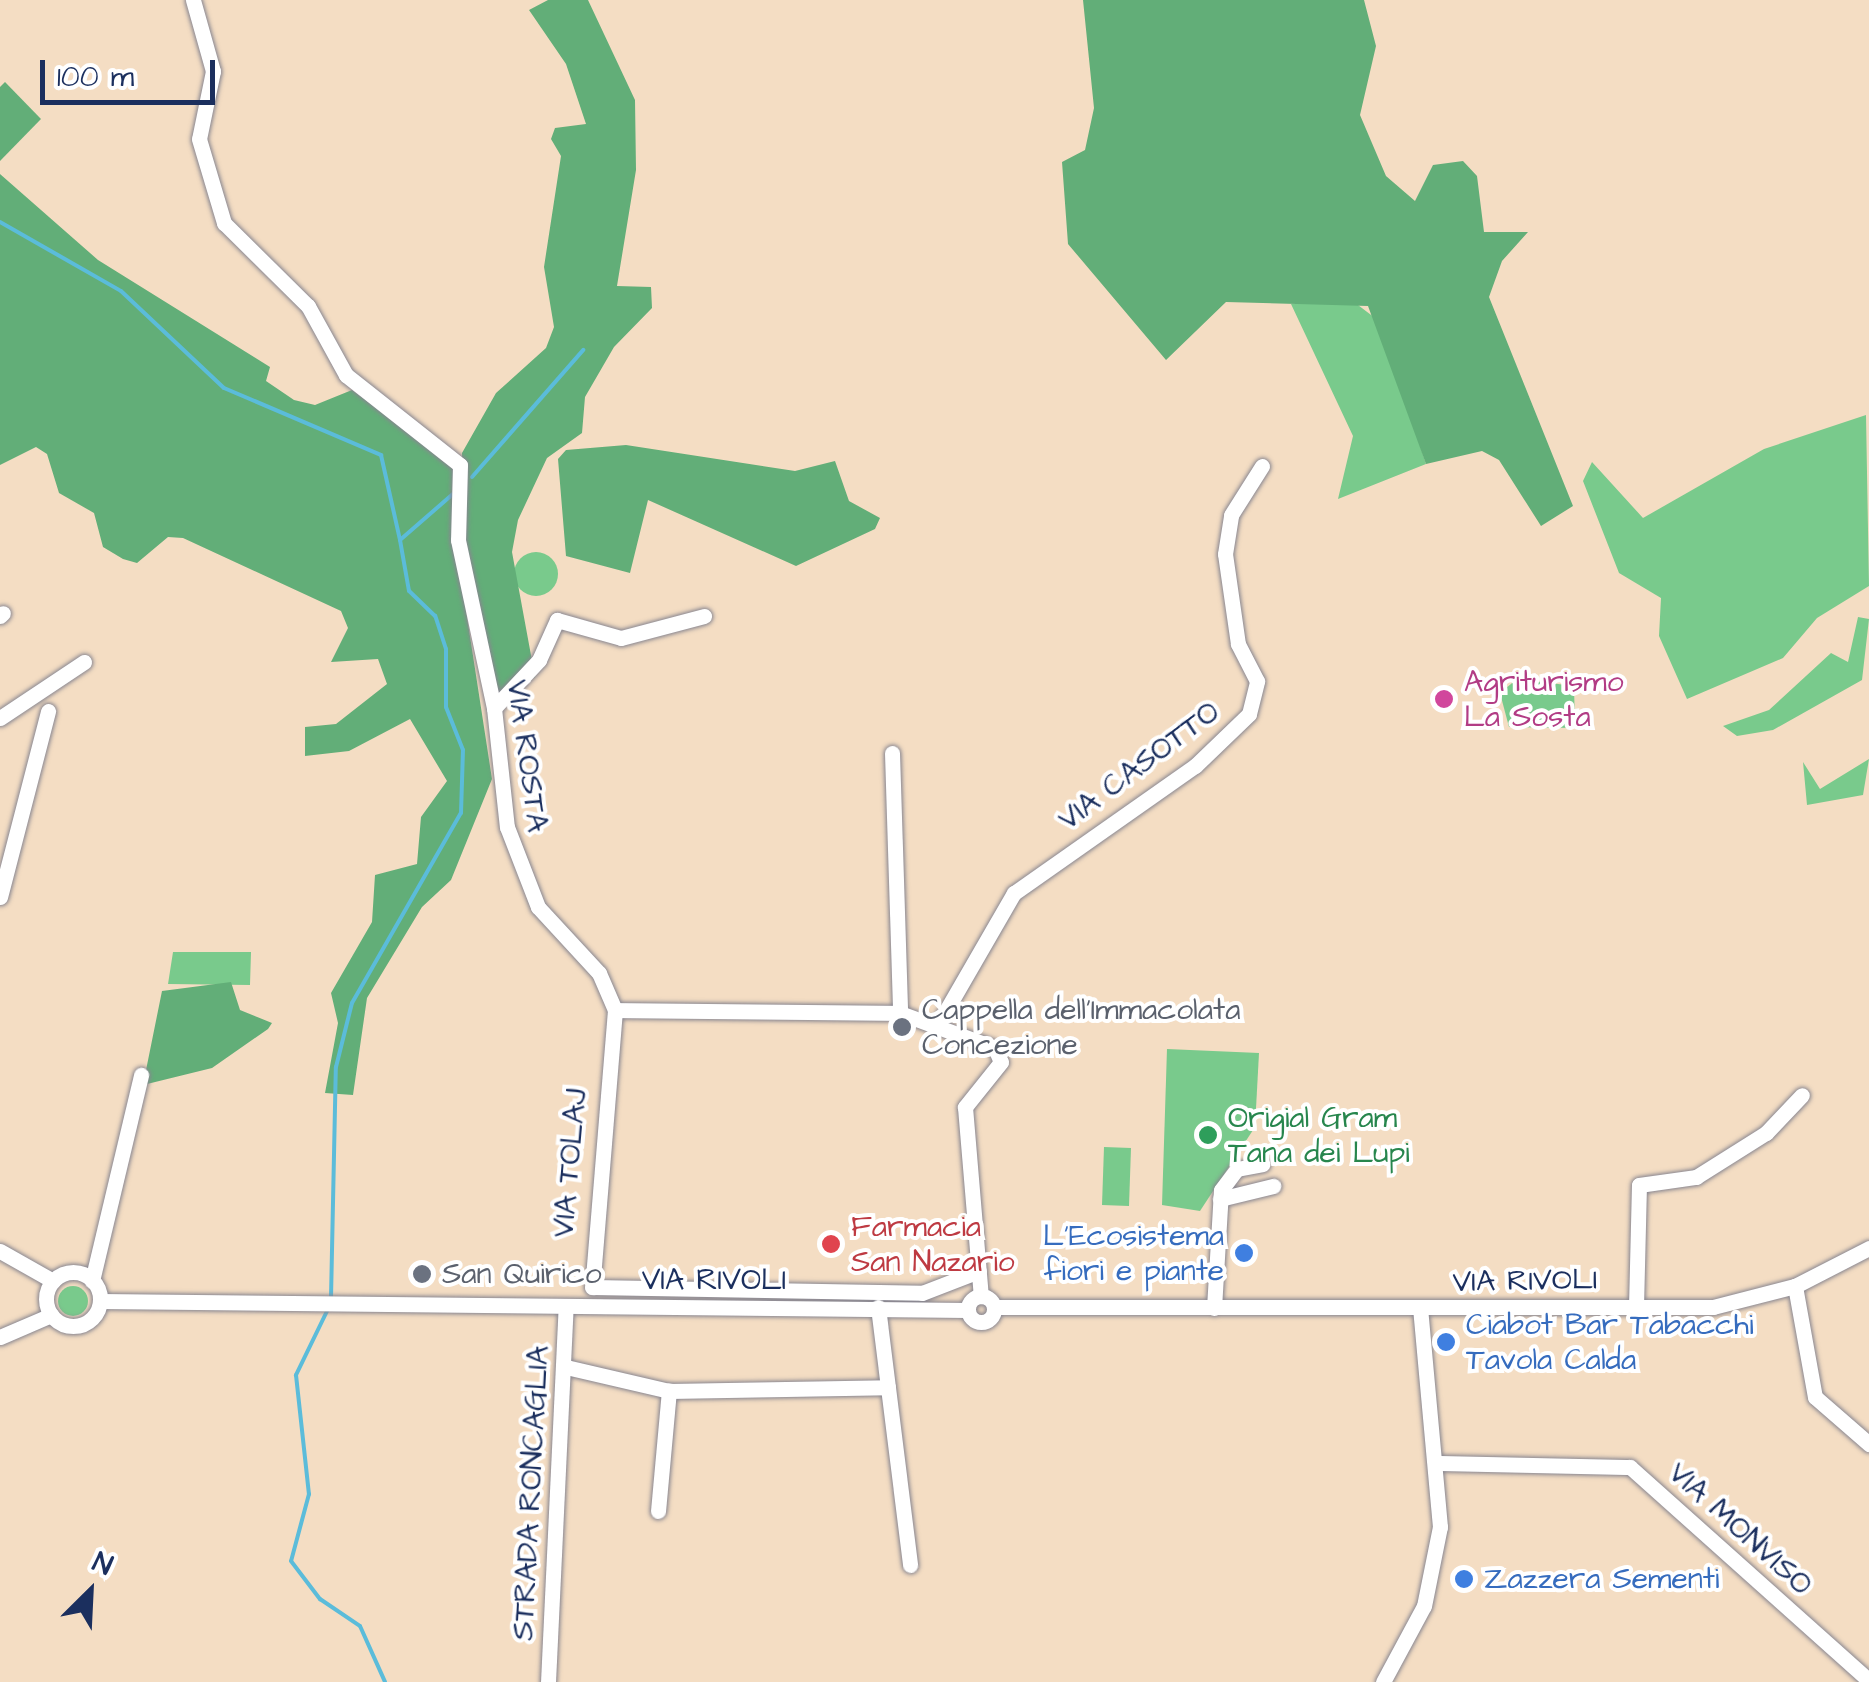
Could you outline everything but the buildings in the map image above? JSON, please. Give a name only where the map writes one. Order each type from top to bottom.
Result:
[{"type":"street","name":"VIA ROSTA","points":[[193,0],[213,71],[199,139],[224,223],[308,306],[346,375],[460,465],[458,540],[494,708],[493,748],[517,862],[538,907],[599,973],[615,1010]]},
{"type":"street","name":"VIA CASOTTO","points":[[940,1021],[1014,893],[1196,766],[1249,714],[1257,681],[1238,644],[1225,554],[1231,515],[1262,466]]},
{"type":"street","points":[[494,708],[545,651],[558,620],[622,638],[704,616]]},
{"type":"street","points":[[0,718],[84,662]]},
{"type":"street","points":[[0,897],[48,711]]},
{"type":"street","points":[[892,753],[900,1012]]},
{"type":"street","points":[[615,1010],[900,1012],[940,1021],[1003,1056],[965,1108],[979,1272],[987,1302],[968,1310]]},
{"type":"street","name":"VIA TOLAJ","points":[[615,1010],[592,1287],[922,1293],[979,1272]]},
{"type":"street","points":[[100,1301],[92,1280],[141,1075]]},
{"type":"street","name":"VIA RIVOLI","points":[[1636,1307],[1639,1184],[1696,1177],[1766,1133],[1802,1096]]},
{"type":"street","points":[[1214,1308],[1220,1199],[1237,1169],[1263,1164]]},
{"type":"street","points":[[1220,1199],[1273,1186]]},
{"type":"street","name":"VIA RIVOLI","points":[[0,1337],[51,1315],[78,1326],[100,1301],[311,1308],[878,1307],[968,1310],[982,1322],[987,1302],[1420,1310],[1714,1307],[1796,1286],[1869,1248]]},
{"type":"street","points":[[0,1251],[53,1281]]},
{"type":"street","points":[[53,1281],[68,1272],[92,1280]]},
{"type":"street","points":[[51,1315],[53,1281]]},
{"type":"street","points":[[1796,1286],[1815,1397],[1869,1444]]},
{"type":"street","points":[[878,1307],[910,1566]]},
{"type":"street","name":"STRADA RONCAGLIA","points":[[548,1682],[566,1308]]},
{"type":"street","points":[[1383,1682],[1424,1606],[1440,1528],[1420,1310]]},
{"type":"street","points":[[566,1367],[670,1391],[888,1388]]},
{"type":"street","points":[[658,1511],[670,1391]]},
{"type":"street","name":"VIA MONVISO","points":[[1436,1463],[1630,1466],[1869,1681]]},
{"type":"green space","points":[[548,0],[588,0],[635,100],[636,170],[617,286],[651,287],[652,308],[614,347],[585,397],[582,433],[547,458],[518,520],[512,552],[535,677],[499,701],[464,547],[462,453],[496,393],[546,348],[554,327],[544,267],[561,156],[551,139],[555,128],[586,124],[566,64],[529,10]]},
{"type":"green space","points":[[1083,0],[1364,0],[1376,46],[1360,115],[1386,176],[1415,201],[1433,165],[1463,161],[1477,176],[1484,232],[1528,232],[1502,261],[1489,297],[1573,506],[1541,526],[1499,460],[1482,451],[1426,464],[1368,306],[1226,302],[1166,360],[1068,244],[1062,162],[1085,150],[1094,108]]},
{"type":"green space","points":[[5,82],[41,119],[0,161],[0,87]]},
{"type":"green space","points":[[0,174],[98,260],[270,367],[266,381],[294,400],[315,405],[352,390],[458,468],[455,539],[492,779],[451,880],[422,907],[367,998],[353,1095],[325,1093],[338,1023],[331,993],[372,922],[375,875],[417,864],[421,817],[447,781],[410,719],[349,751],[305,756],[305,727],[336,724],[387,684],[378,659],[331,662],[348,628],[341,611],[183,538],[168,537],[137,563],[123,559],[103,547],[94,513],[59,493],[47,454],[36,447],[0,465]]},
{"type":"green space","points":[[1354,302],[1379,321],[1426,464],[1338,499],[1353,436],[1291,304]]},
{"type":"green space","points":[[1866,415],[1869,586],[1817,618],[1783,658],[1687,699],[1659,636],[1661,598],[1619,573],[1583,481],[1592,462],[1643,518],[1764,449]]},
{"type":"green space","points":[[626,445],[795,471],[835,461],[849,501],[880,518],[875,529],[796,566],[648,500],[630,573],[566,556],[558,459],[566,450]]},
{"type":"green space","points":[[536,552],[552,558],[558,574],[552,590],[536,596],[520,590],[514,574],[520,558]]},
{"type":"green space","points":[[1858,617],[1869,619],[1862,680],[1773,730],[1737,736],[1723,726],[1769,710],[1831,653],[1848,662]]},
{"type":"green space","points":[[1517,679],[1574,686],[1575,728],[1509,727],[1500,693]]},
{"type":"green space","points":[[1869,759],[1863,795],[1807,805],[1803,762],[1820,789]]},
{"type":"green space","points":[[173,952],[251,952],[250,985],[168,984]]},
{"type":"green space","points":[[231,982],[240,1010],[272,1023],[268,1029],[212,1068],[143,1085],[162,991]]},
{"type":"green space","name":"Origial Gram Tana dei Lupi","points":[[1167,1049],[1259,1053],[1255,1127],[1200,1211],[1162,1205]]},
{"type":"green space","points":[[1104,1147],[1131,1148],[1129,1206],[1102,1205]]},
{"type":"green space","points":[[73,1286],[84,1290],[88,1301],[84,1312],[73,1316],[62,1312],[58,1301],[62,1290]]},
{"type":"waterway","points":[[0,222],[121,291],[224,388],[381,455],[400,540]]},
{"type":"waterway","points":[[472,477],[583,350]]},
{"type":"waterway","points":[[331,1298],[336,1067],[352,1003],[461,813],[463,750],[446,707],[446,649],[435,616],[409,591],[400,540],[454,493]]},
{"type":"waterway","points":[[329,1307],[296,1375],[309,1494],[291,1561],[320,1599],[360,1626],[385,1682]]},
{"type":"place","name":"Agriturismo La Sosta","points":[[1444,699]]},
{"type":"place","name":"Cappella dell'Immacolata Concezione","points":[[902,1027]]},
{"type":"place","name":"Origial Gram Tana dei Lupi","points":[[1208,1135]]},
{"type":"place","name":"Farmacia San Nazario","points":[[831,1244]]},
{"type":"place","name":"L'Ecosistema fiori e piante","points":[[1244,1253]]},
{"type":"place","name":"San Quirico","points":[[422,1274]]},
{"type":"place","name":"Ciabot Bar Tabacchi Tavola Calda","points":[[1446,1342]]},
{"type":"place","name":"Zazzera Sementi","points":[[1464,1579]]}]
